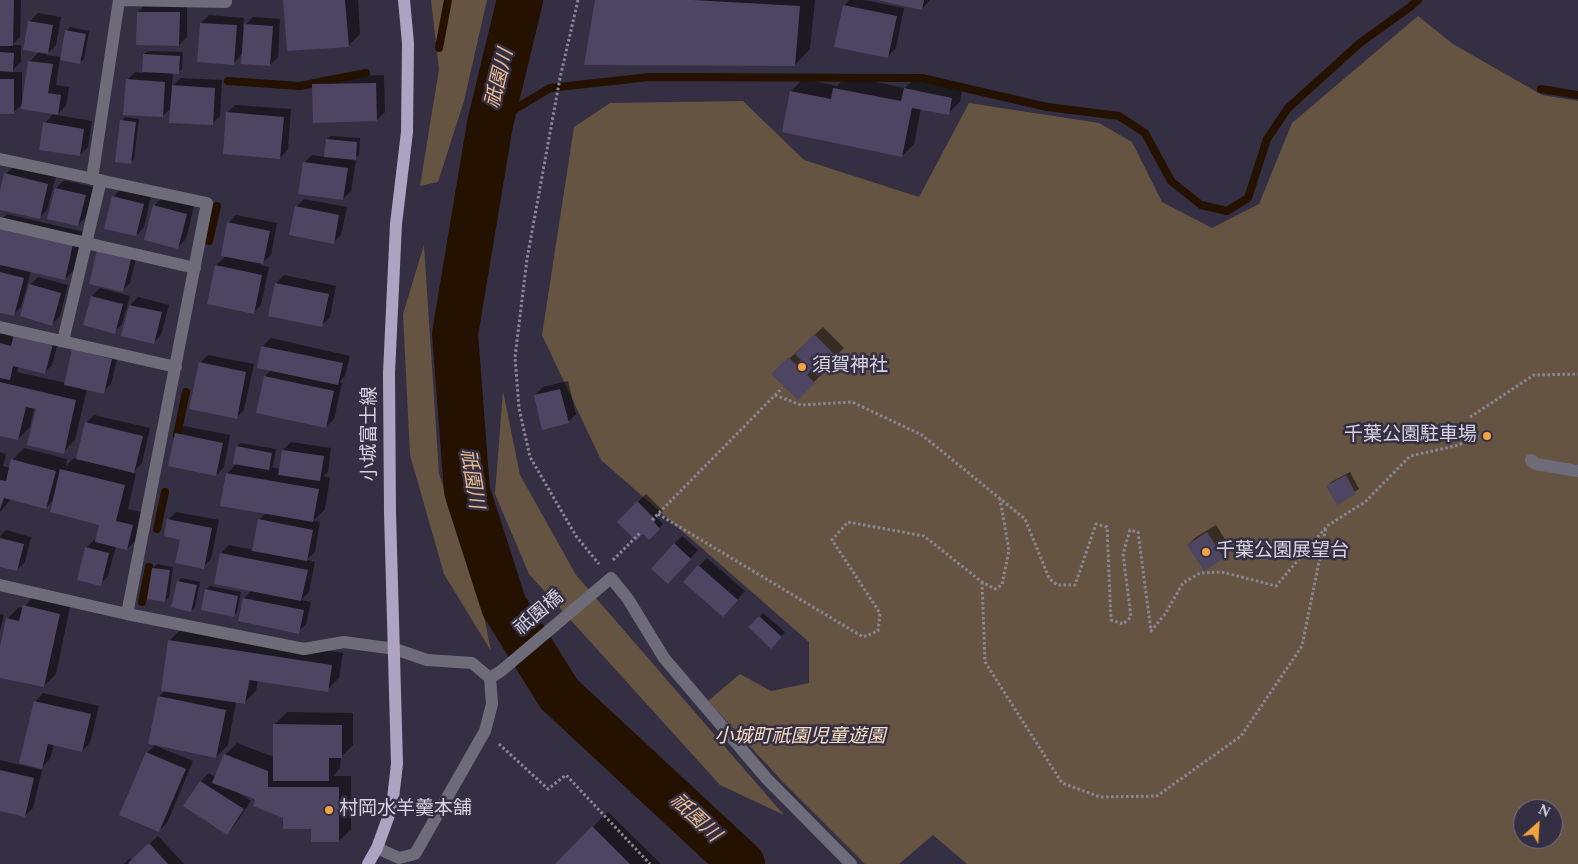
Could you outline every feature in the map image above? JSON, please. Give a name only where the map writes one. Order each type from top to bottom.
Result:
[{"type":"main road","name":"小城富士線","points":[[368,864],[378,848],[392,807],[396,764],[389,373],[396,224],[407,132],[408,43],[404,0]]},
{"type":"street","points":[[63,341],[86,242],[97,180],[119,0],[226,2]]},
{"type":"street","points":[[0,159],[207,203],[127,614]]},
{"type":"street","points":[[0,223],[195,268]]},
{"type":"street","points":[[0,327],[176,367]]},
{"type":"street","points":[[1531,460],[1536,464],[1578,471]]},
{"type":"street","points":[[607,582],[628,599],[670,665],[767,780],[851,864]]},
{"type":"street","name":"祇園橋","points":[[495,675],[607,582]]},
{"type":"street","points":[[0,585],[127,614],[304,648],[344,642],[395,649],[427,660],[472,663],[495,675],[492,704],[485,731],[415,854],[399,858],[378,848]]},
{"type":"path","points":[[578,0],[554,105],[527,259],[515,356],[520,408],[530,457],[576,536],[607,582]]},
{"type":"path","points":[[1470,417],[1534,375],[1578,374]]},
{"type":"path","points":[[652,520],[782,388]]},
{"type":"path","points":[[775,395],[801,405],[852,402],[922,435],[1025,519],[1049,578],[1057,584],[1075,584],[1096,524],[1107,527],[1111,620],[1123,624],[1131,617],[1123,554],[1130,530],[1138,532],[1151,631],[1165,614],[1183,584],[1200,573],[1222,572],[1276,586],[1327,526],[1365,502],[1410,456],[1455,446],[1479,437]]},
{"type":"path","points":[[658,514],[863,637],[878,631],[880,613],[832,540],[848,522],[924,536],[982,582],[995,589],[1002,585],[1010,550],[1000,499]]},
{"type":"path","points":[[982,582],[985,662],[1062,783],[1100,797],[1157,796],[1241,736],[1302,646],[1327,526]]},
{"type":"path","points":[[607,582],[612,560],[641,532]]},
{"type":"path","points":[[485,731],[548,789],[566,775],[650,864]]},
{"type":"green space","points":[[431,0],[487,0],[464,101],[438,182],[420,186],[439,69]]},
{"type":"green space","name":"小城町祇園児童遊園","points":[[1418,16],[1453,44],[1542,95],[1578,101],[1578,864],[967,864],[933,835],[899,864],[865,864],[783,782],[708,701],[740,674],[771,691],[809,683],[809,642],[601,460],[542,335],[574,127],[610,103],[743,101],[804,160],[919,197],[969,103],[1099,123],[1132,142],[1162,202],[1212,228],[1259,204],[1292,123]]},
{"type":"green space","points":[[424,245],[439,474],[480,596],[491,651],[444,574],[410,455],[403,314]]},
{"type":"green space","points":[[503,391],[520,475],[576,575],[784,815],[720,785],[529,574],[495,494]]},
{"type":"building","points":[[0,0],[14,0],[13,46],[0,46]]},
{"type":"building","points":[[283,0],[345,0],[349,47],[287,51]]},
{"type":"building","points":[[595,0],[693,0],[800,6],[795,66],[584,65]]},
{"type":"building","points":[[877,0],[924,0],[922,10]]},
{"type":"building","points":[[843,5],[897,16],[888,58],[834,47]]},
{"type":"building","points":[[137,12],[180,12],[179,46],[136,45]]},
{"type":"building","points":[[28,21],[53,25],[48,54],[23,50]]},
{"type":"building","points":[[200,23],[237,25],[234,65],[197,62]]},
{"type":"building","points":[[244,24],[273,26],[270,66],[241,64]]},
{"type":"building","points":[[65,30],[86,34],[80,64],[60,60]]},
{"type":"building","points":[[0,52],[14,53],[13,72],[0,71]]},
{"type":"building","points":[[143,54],[180,56],[179,74],[142,72]]},
{"type":"building","points":[[28,61],[53,64],[48,93],[61,95],[58,115],[21,109]]},
{"type":"building","points":[[0,79],[14,79],[14,114],[0,114]]},
{"type":"building","points":[[126,79],[165,82],[163,117],[123,115]]},
{"type":"building","points":[[376,83],[377,121],[313,123],[312,84]]},
{"type":"building","points":[[172,85],[215,88],[213,125],[169,123]]},
{"type":"building","points":[[833,88],[901,101],[904,88],[952,98],[949,115],[912,108],[902,157],[782,132],[790,91],[831,99]]},
{"type":"building","points":[[226,112],[284,117],[280,159],[223,154]]},
{"type":"building","points":[[120,120],[136,122],[131,164],[115,162]]},
{"type":"building","points":[[43,122],[84,129],[80,156],[39,150]]},
{"type":"building","points":[[326,139],[357,142],[356,160],[324,157]]},
{"type":"building","points":[[303,162],[348,168],[343,200],[298,194]]},
{"type":"building","points":[[4,173],[48,184],[40,219],[0,210],[0,191]]},
{"type":"building","points":[[55,188],[86,195],[78,226],[47,219]]},
{"type":"building","points":[[112,196],[144,204],[136,236],[104,229]]},
{"type":"building","points":[[153,205],[187,214],[178,249],[144,240]]},
{"type":"building","points":[[295,206],[339,215],[334,244],[289,235]]},
{"type":"building","points":[[227,222],[270,231],[263,264],[221,256]]},
{"type":"building","points":[[0,227],[73,244],[65,280],[0,265]]},
{"type":"building","points":[[97,250],[131,259],[123,292],[89,284]]},
{"type":"building","points":[[215,265],[262,275],[254,314],[207,304]]},
{"type":"building","points":[[0,272],[24,278],[14,316],[0,313]]},
{"type":"building","points":[[275,283],[329,294],[322,327],[268,316]]},
{"type":"building","points":[[29,284],[61,293],[52,326],[20,316]]},
{"type":"building","points":[[91,296],[123,304],[115,334],[83,325]]},
{"type":"building","points":[[129,305],[162,312],[154,344],[121,336]]},
{"type":"building","points":[[14,334],[53,344],[45,374],[13,366],[10,380],[0,378],[0,343],[11,346]]},
{"type":"building","name":"須賀神社","points":[[814,334],[837,357],[818,376],[811,370],[807,375],[815,383],[798,400],[771,374],[788,357],[796,365],[801,360],[795,354]]},
{"type":"building","points":[[261,346],[343,363],[338,385],[257,368]]},
{"type":"building","points":[[72,349],[112,359],[104,394],[64,385]]},
{"type":"building","points":[[199,362],[246,372],[237,419],[189,409]]},
{"type":"building","points":[[264,376],[334,391],[326,428],[256,413]]},
{"type":"building","points":[[0,382],[76,400],[64,454],[27,445],[36,409],[26,407],[18,440],[0,436]]},
{"type":"building","points":[[560,389],[569,423],[542,430],[534,395]]},
{"type":"building","points":[[85,422],[143,436],[134,473],[76,459]]},
{"type":"building","points":[[175,433],[223,443],[216,476],[168,466]]},
{"type":"building","points":[[236,446],[272,453],[269,470],[233,464]]},
{"type":"building","points":[[282,450],[324,456],[320,481],[278,475]]},
{"type":"building","points":[[11,459],[56,471],[46,509],[4,498],[0,509],[0,480],[6,481]]},
{"type":"building","points":[[60,469],[125,485],[116,521],[133,525],[127,550],[95,542],[99,525],[50,512]]},
{"type":"building","points":[[226,473],[319,489],[313,522],[220,506]]},
{"type":"building","points":[[1346,475],[1356,494],[1337,505],[1326,486]]},
{"type":"building","points":[[637,501],[656,520],[654,522],[660,529],[649,540],[643,534],[636,541],[617,522]]},
{"type":"building","points":[[167,519],[212,528],[204,569],[175,563],[180,540],[164,536]]},
{"type":"building","points":[[258,519],[313,530],[307,561],[252,551]]},
{"type":"building","name":"千葉公園展望台","points":[[1207,532],[1224,558],[1204,571],[1187,545]]},
{"type":"building","points":[[0,538],[24,544],[17,571],[0,567]]},
{"type":"building","points":[[674,543],[691,559],[668,584],[651,569]]},
{"type":"building","points":[[85,547],[109,553],[101,586],[77,580]]},
{"type":"building","points":[[220,553],[308,570],[301,601],[214,584]]},
{"type":"building","points":[[698,565],[738,600],[723,617],[683,582]]},
{"type":"building","points":[[152,568],[170,570],[165,602],[147,599]]},
{"type":"building","points":[[177,581],[197,585],[191,612],[171,607]]},
{"type":"building","points":[[205,589],[238,596],[234,617],[201,610]]},
{"type":"building","points":[[243,598],[304,610],[299,634],[238,621]]},
{"type":"building","points":[[23,605],[60,614],[44,687],[0,678],[0,647],[6,618],[19,621]]},
{"type":"building","points":[[759,616],[782,637],[771,649],[748,627]]},
{"type":"building","points":[[168,640],[332,665],[328,692],[249,680],[245,704],[161,691]]},
{"type":"building","points":[[158,696],[226,710],[216,758],[148,744]]},
{"type":"building","points":[[34,701],[91,714],[82,752],[48,744],[42,769],[19,763]]},
{"type":"building","points":[[273,724],[342,725],[342,758],[329,758],[329,781],[273,781]]},
{"type":"building","points":[[146,752],[186,769],[159,832],[119,815]]},
{"type":"building","points":[[224,754],[268,771],[268,787],[339,787],[339,842],[311,842],[311,829],[283,829],[283,818],[253,806],[255,799],[212,783]]},
{"type":"building","points":[[0,770],[34,778],[25,817],[0,811]]},
{"type":"building","points":[[200,781],[244,809],[227,835],[183,806]]},
{"type":"building","points":[[592,826],[630,864],[555,864]]},
{"type":"building","points":[[149,843],[168,864],[128,863]]},
{"type":"waterway","points":[[439,48],[448,0]]},
{"type":"waterway","name":"祇園川","points":[[520,0],[490,124],[455,334],[467,491],[504,606],[559,694],[742,864]]},
{"type":"waterway","points":[[490,124],[550,88],[649,77],[922,78],[1047,107],[1119,116],[1145,133],[1171,181],[1201,205],[1227,211],[1248,198],[1267,139],[1288,108],[1360,43],[1418,0]]},
{"type":"waterway","points":[[228,81],[300,86],[366,73]]},
{"type":"waterway","points":[[1541,89],[1578,95]]},
{"type":"waterway","points":[[209,241],[217,206]]},
{"type":"waterway","points":[[177,435],[186,392]]},
{"type":"waterway","points":[[157,529],[165,492]]},
{"type":"waterway","points":[[142,602],[149,567]]},
{"type":"place","name":"須賀神社","points":[[802,367]]},
{"type":"place","name":"千葉公園駐車場","points":[[1487,436]]},
{"type":"place","name":"千葉公園展望台","points":[[1206,552]]},
{"type":"place","name":"村岡水羊羹本舗","points":[[329,810]]}]
